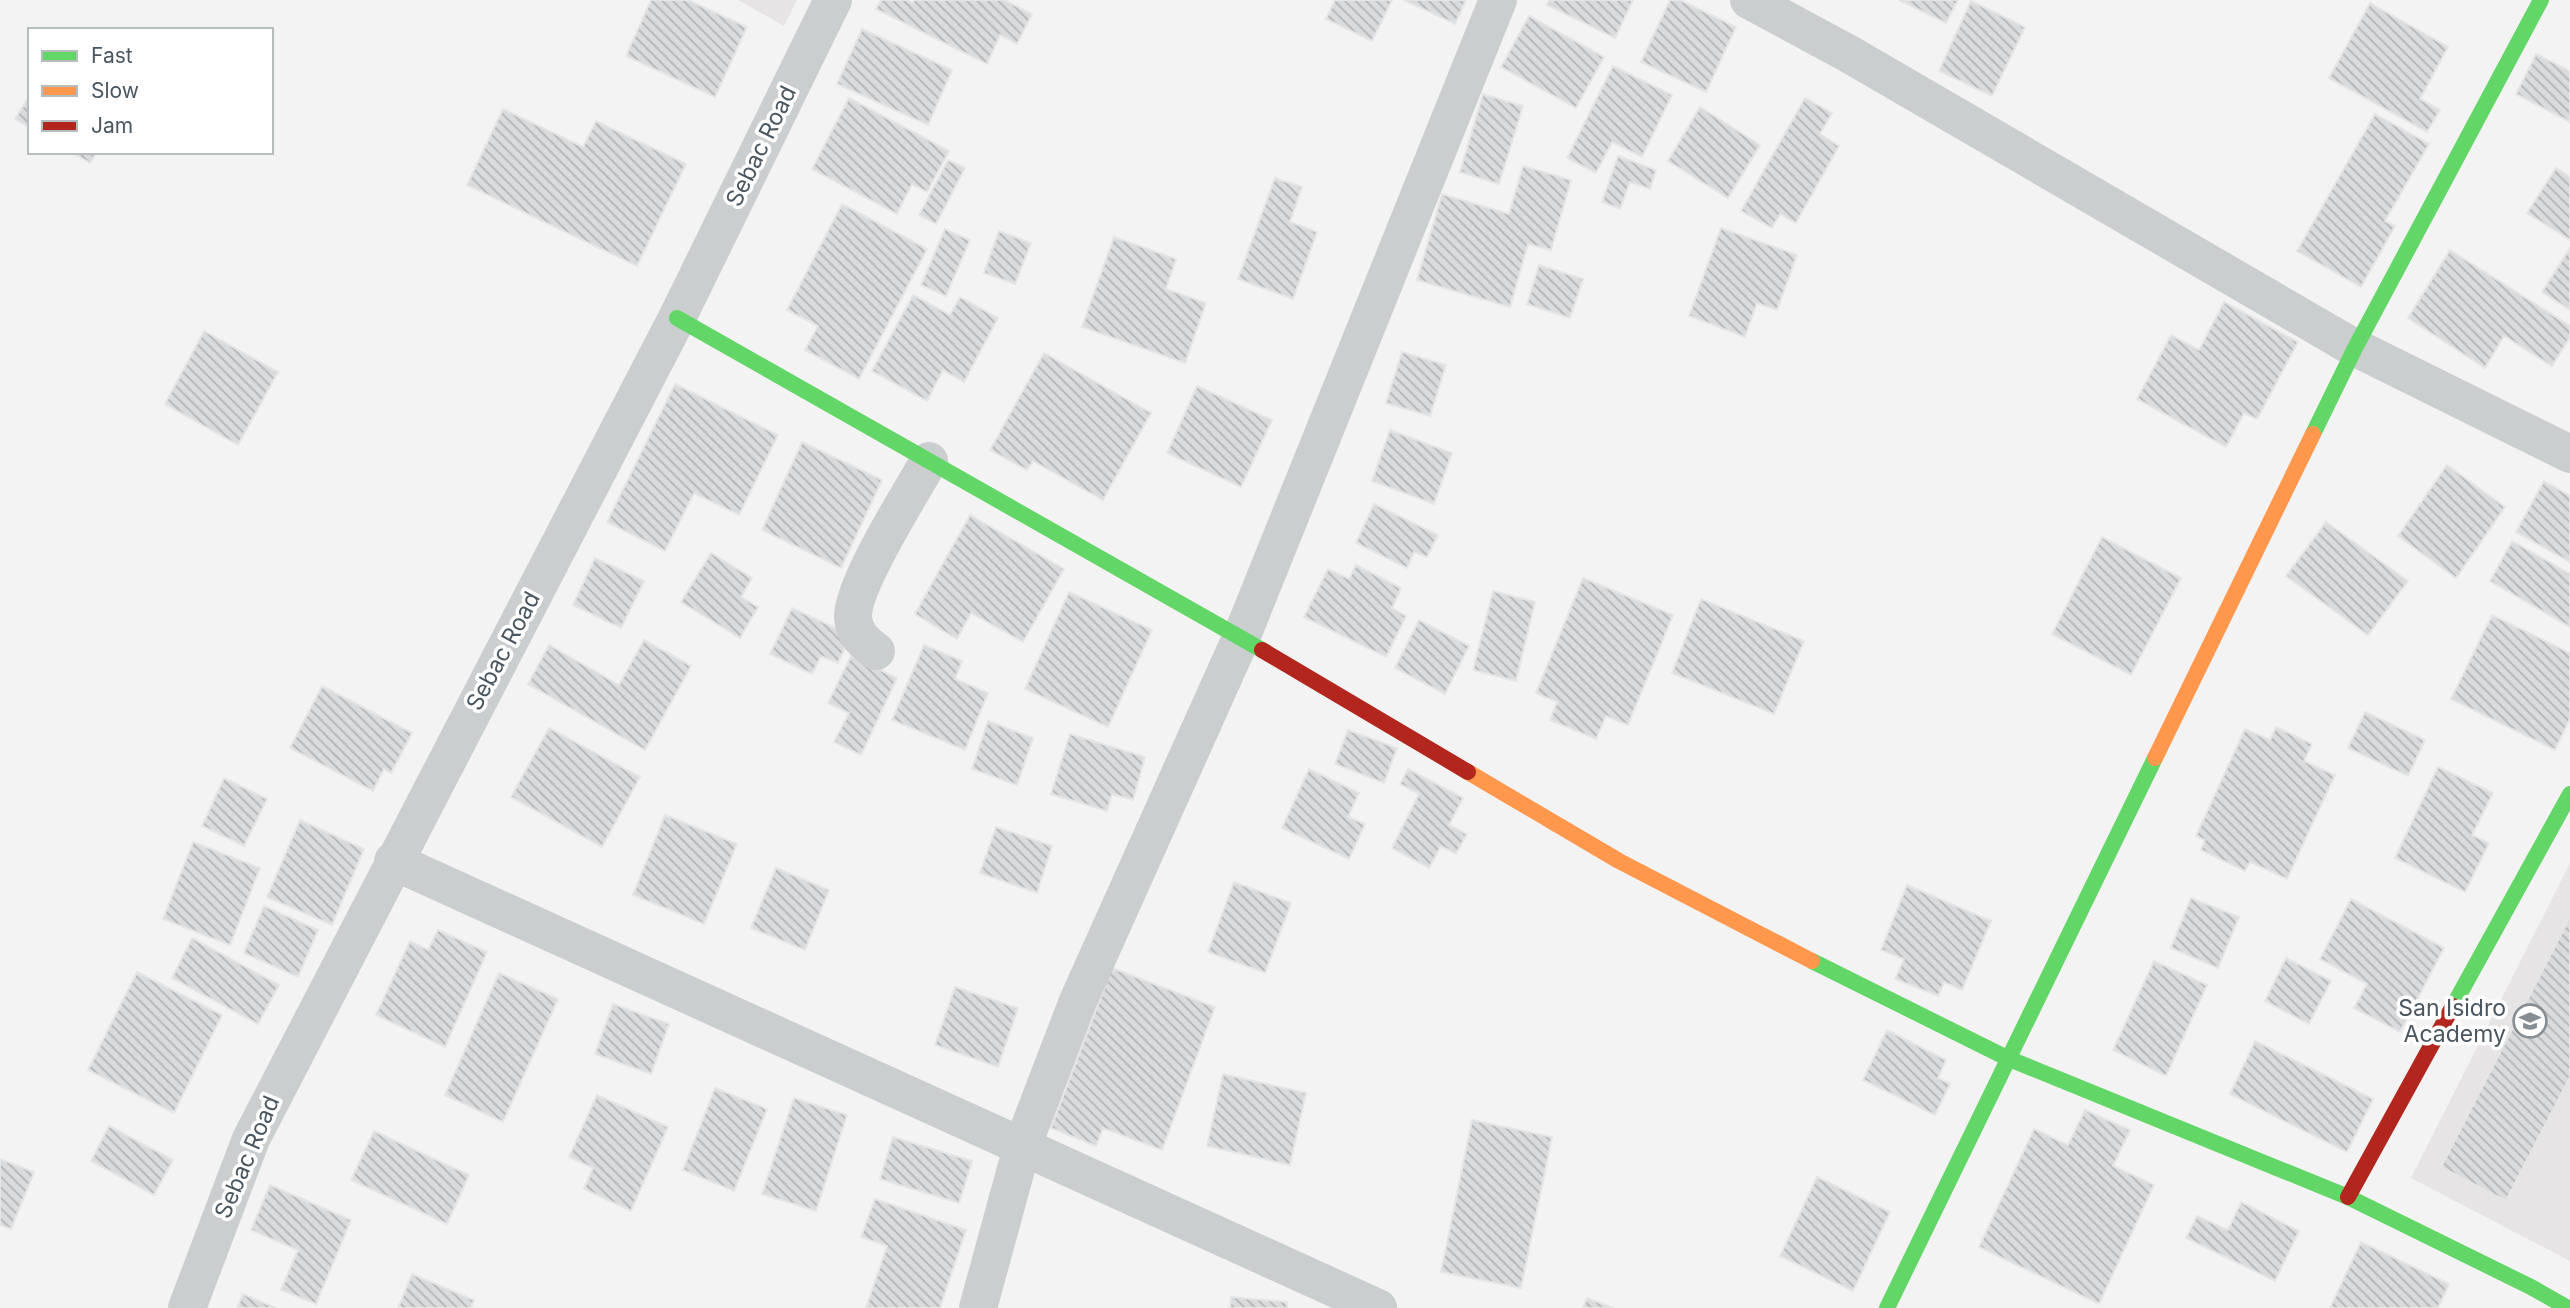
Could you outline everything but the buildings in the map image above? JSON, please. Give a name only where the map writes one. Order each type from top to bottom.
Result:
[{"type":"street","name":"Sebac Road","points":[[187,1308],[251,1139],[677,318],[832,0]]},
{"type":"street","points":[[978,1308],[1022,1147],[1078,1001],[1241,638],[1498,0]]},
{"type":"street","points":[[1749,0],[1849,54],[2355,348],[2570,454]]},
{"type":"street","points":[[1887,1308],[2355,348],[2541,0]]},
{"type":"street","points":[[677,318],[1241,638],[1619,862],[2007,1058],[2348,1196],[2568,1308]]},
{"type":"street","points":[[876,651],[860,638],[855,630],[853,618],[858,591],[929,461]]},
{"type":"street","points":[[2348,1196],[2570,794]]},
{"type":"street","points":[[393,861],[1378,1308]]},
{"type":"shaded area","points":[[738,0],[797,0],[784,26]]},
{"type":"shaded area","name":"San Isidro Academy","points":[[2570,863],[2570,1261],[2411,1178]]},
{"type":"traffic: fast","points":[[2313,434],[2355,348],[2541,0]]},
{"type":"traffic: fast","points":[[677,318],[1262,650]]},
{"type":"traffic: fast","points":[[1887,1308],[2155,758]]},
{"type":"traffic: fast","points":[[2453,1006],[2570,794]]},
{"type":"traffic: fast","points":[[1812,961],[2007,1058],[2348,1197],[2568,1308]]},
{"type":"traffic: slow","points":[[2155,758],[2313,434]]},
{"type":"traffic: slow","points":[[1468,772],[1619,861],[1812,961]]},
{"type":"traffic: jam","points":[[1262,650],[1468,772]]},
{"type":"traffic: jam","points":[[2348,1197],[2453,1006]]},
{"type":"place","name":"San Isidro Academy","points":[[2530,1021]]}]
